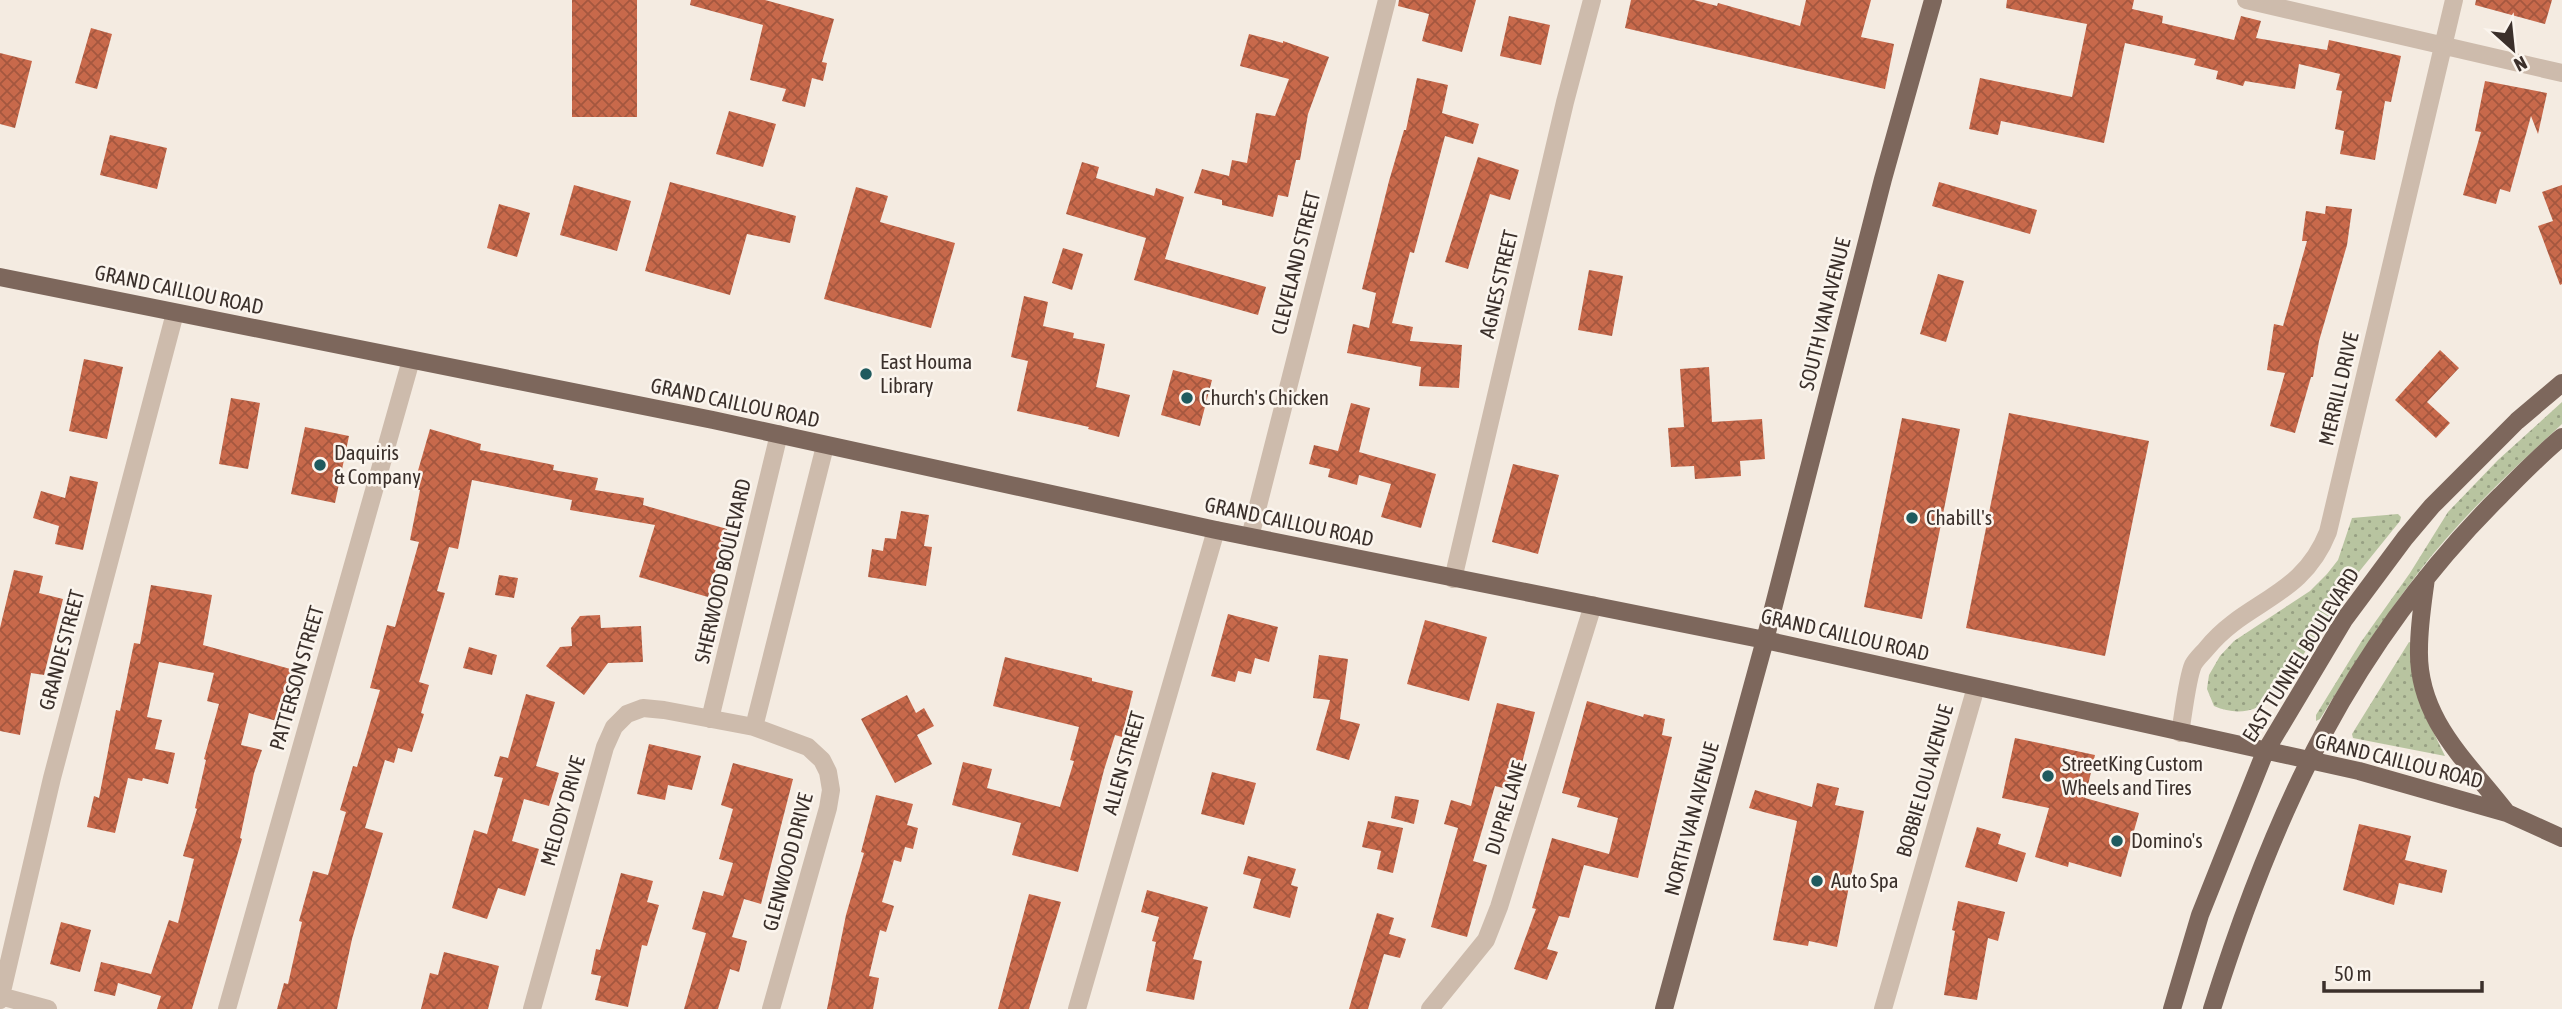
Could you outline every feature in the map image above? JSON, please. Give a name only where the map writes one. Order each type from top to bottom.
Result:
[{"type":"main road","name":"SOUTH VAN AVENUE","points":[[1765,640],[1883,179],[1933,0]]},
{"type":"main road","name":"GRAND CAILLOU ROAD","points":[[0,276],[779,434],[1453,579],[1593,604],[1765,640],[2359,771],[2507,813],[2562,838]]},
{"type":"main road","name":"EAST TUNNEL BOULEVARD","points":[[2172,1009],[2200,915],[2265,752],[2344,620],[2404,538],[2432,506],[2517,421],[2562,383]]},
{"type":"main road","points":[[2211,1009],[2262,862],[2308,761],[2347,688],[2400,608],[2458,537],[2562,437]]},
{"type":"main road","points":[[2426,577],[2418,650],[2423,690],[2433,716],[2451,747],[2475,771],[2507,813]]},
{"type":"main road","name":"NORTH VAN AVENUE","points":[[1664,1009],[1765,640]]},
{"type":"street","name":"CLEVELAND STREET","points":[[1250,537],[1387,0]]},
{"type":"street","name":"AGNES STREET","points":[[1453,579],[1565,102],[1592,0]]},
{"type":"street","points":[[2246,0],[2562,73]]},
{"type":"street","name":"MERRILL DRIVE","points":[[2180,733],[2193,664],[2218,634],[2281,592],[2310,567],[2322,548],[2455,0]]},
{"type":"street","name":"GRANDE STREET","points":[[0,997],[52,778],[175,313]]},
{"type":"street","name":"PATTERSON STREET","points":[[227,1009],[411,360]]},
{"type":"street","name":"SHERWOOD BOULEVARD","points":[[710,719],[779,434]]},
{"type":"street","points":[[754,727],[825,446]]},
{"type":"street","name":"ALLEN STREET","points":[[1077,1009],[1216,530]]},
{"type":"street","name":"DUPRE LANE","points":[[1430,1009],[1486,940],[1503,894],[1593,604]]},
{"type":"street","name":"BOBBIE LOU AVENUE","points":[[1883,1009],[1976,687]]},
{"type":"street","name":"MELODY DRIVE","points":[[532,1009],[605,747],[614,727],[627,715],[643,708],[754,727]]},
{"type":"street","name":"GLENWOOD DRIVE","points":[[754,727],[808,747],[822,760],[828,772],[831,790],[771,1009]]},
{"type":"street","points":[[0,997],[48,1009]]},
{"type":"green space","points":[[2562,402],[2562,424],[2487,496],[2434,553],[2392,609],[2320,719],[2316,721],[2316,715],[2361,642],[2410,573],[2448,512],[2498,460]]},
{"type":"green space","points":[[2398,514],[2400,521],[2354,578],[2276,696],[2261,706],[2246,711],[2231,711],[2214,706],[2207,689],[2209,675],[2220,656],[2234,641],[2310,591],[2327,574],[2338,560],[2352,518]]},
{"type":"green space","points":[[2409,642],[2412,643],[2427,719],[2445,756],[2353,738],[2352,734]]},
{"type":"building","points":[[572,0],[637,0],[637,117],[572,117]]},
{"type":"building","points":[[691,0],[765,0],[834,19],[822,62],[827,63],[823,81],[812,78],[805,107],[782,101],[786,89],[750,80],[763,25],[690,5]]},
{"type":"building","points":[[1399,0],[1476,0],[1462,52],[1422,41],[1429,14],[1398,6]]},
{"type":"building","points":[[1631,0],[1694,0],[1717,6],[1718,3],[1800,26],[1806,0],[1871,0],[1861,37],[1894,44],[1885,89],[1625,28]]},
{"type":"building","points":[[2007,0],[2134,0],[2132,9],[2163,16],[2162,23],[2234,40],[2241,16],[2261,21],[2256,38],[2327,50],[2329,40],[2401,56],[2391,102],[2385,101],[2375,160],[2340,154],[2344,131],[2335,129],[2342,91],[2336,90],[2340,74],[2299,64],[2295,89],[2245,81],[2243,86],[2216,79],[2218,71],[2194,65],[2196,59],[2125,43],[2104,143],[2001,121],[1998,135],[1969,129],[1980,78],[2072,97],[2087,24],[2006,8]]},
{"type":"building","points":[[2476,0],[2552,0],[2545,24],[2475,5]]},
{"type":"building","points":[[1509,16],[1550,25],[1541,65],[1500,56]]},
{"type":"building","points":[[91,28],[112,34],[97,89],[75,83]]},
{"type":"building","points":[[1249,34],[1283,41],[1329,57],[1308,114],[1300,160],[1296,160],[1288,197],[1278,195],[1273,217],[1222,205],[1222,200],[1194,193],[1202,169],[1229,176],[1232,160],[1247,163],[1256,113],[1275,116],[1289,79],[1240,66]]},
{"type":"building","points":[[0,53],[32,61],[15,128],[0,124]]},
{"type":"building","points":[[1417,78],[1448,85],[1442,113],[1479,124],[1473,144],[1445,136],[1392,323],[1413,327],[1410,341],[1462,345],[1459,388],[1419,386],[1421,367],[1347,353],[1353,324],[1369,328],[1376,293],[1362,289],[1389,181],[1406,130]]},
{"type":"building","points":[[2485,81],[2547,93],[2538,134],[2531,116],[2510,192],[2500,189],[2496,204],[2463,195],[2481,132],[2475,131]]},
{"type":"building","points":[[729,111],[776,124],[763,167],[716,154]]},
{"type":"building","points":[[110,135],[167,148],[157,189],[100,175]]},
{"type":"building","points":[[1478,157],[1519,170],[1510,200],[1490,194],[1468,269],[1445,262]]},
{"type":"building","points":[[1082,162],[1099,167],[1096,178],[1154,196],[1156,188],[1184,197],[1165,259],[1266,287],[1258,315],[1134,280],[1146,238],[1066,214]]},
{"type":"building","points":[[670,182],[796,216],[790,243],[747,234],[730,295],[645,271]]},
{"type":"building","points":[[1939,182],[2037,210],[2030,234],[1932,206]]},
{"type":"building","points":[[574,185],[631,201],[617,251],[560,235]]},
{"type":"building","points":[[2562,185],[2560,285],[2538,226],[2553,221],[2542,192]]},
{"type":"building","points":[[856,187],[888,196],[880,222],[955,243],[931,328],[824,299]]},
{"type":"building","points":[[499,204],[530,213],[517,257],[487,248]]},
{"type":"building","points":[[2326,206],[2352,209],[2347,245],[2319,341],[2313,377],[2295,433],[2270,426],[2285,373],[2267,370],[2274,324],[2283,326],[2307,241],[2302,241],[2306,211],[2325,214]]},
{"type":"building","points":[[1063,248],[1083,254],[1072,290],[1052,283]]},
{"type":"building","points":[[1589,270],[1623,276],[1612,336],[1578,330]]},
{"type":"building","points":[[1938,274],[1964,281],[1946,342],[1920,334]]},
{"type":"building","points":[[1024,296],[1048,302],[1043,326],[1074,333],[1073,338],[1105,344],[1096,387],[1130,395],[1119,437],[1088,429],[1089,427],[1017,411],[1028,361],[1011,357]]},
{"type":"building","points":[[2440,350],[2459,368],[2427,402],[2450,423],[2436,438],[2395,400]]},
{"type":"building","points":[[84,359],[123,367],[107,439],[69,431]]},
{"type":"building","points":[[1709,367],[1712,422],[1762,419],[1765,459],[1740,461],[1741,476],[1695,479],[1694,466],[1671,467],[1668,428],[1684,427],[1680,369]]},
{"type":"building","name":"Church's Chicken","points":[[1173,370],[1212,380],[1200,426],[1161,415]]},
{"type":"building","points":[[231,398],[260,403],[248,469],[219,464]]},
{"type":"building","points":[[1351,403],[1370,408],[1359,452],[1436,474],[1421,528],[1381,517],[1391,484],[1359,475],[1357,485],[1328,477],[1330,469],[1309,464],[1314,445],[1338,451]]},
{"type":"building","points":[[2009,413],[2149,441],[2105,656],[1966,628]]},
{"type":"building","name":"Chabill's","points":[[1902,418],[1960,429],[1922,619],[1864,607]]},
{"type":"building","name":"Daquiris & Company","points":[[305,427],[349,436],[335,503],[291,494]]},
{"type":"building","points":[[430,429],[481,444],[480,450],[554,465],[553,470],[598,478],[595,490],[644,498],[643,505],[727,529],[708,597],[639,577],[655,525],[570,510],[572,500],[472,480],[458,549],[449,547],[437,591],[445,593],[419,682],[429,685],[421,713],[424,714],[412,752],[398,748],[394,763],[385,760],[365,828],[383,833],[352,939],[337,1009],[277,1009],[284,983],[288,984],[302,922],[299,921],[313,871],[328,875],[346,812],[340,810],[353,766],[357,767],[380,690],[370,688],[387,625],[395,627],[419,542],[410,540],[420,490],[413,488]]},
{"type":"building","points":[[1513,464],[1559,475],[1538,554],[1492,542]]},
{"type":"building","points":[[70,476],[98,482],[83,550],[55,544],[59,526],[33,518],[41,491],[65,498]]},
{"type":"building","points":[[901,511],[929,515],[924,546],[932,547],[926,586],[868,577],[872,549],[883,551],[885,538],[896,539]]},
{"type":"building","points":[[14,570],[43,576],[39,593],[63,599],[44,675],[31,673],[20,735],[0,731],[0,628]]},
{"type":"building","points":[[499,575],[518,578],[514,598],[495,595]]},
{"type":"building","points":[[151,585],[212,595],[203,645],[294,670],[280,722],[249,713],[241,745],[262,750],[254,773],[240,838],[242,839],[192,1009],[157,1009],[161,996],[118,983],[115,996],[94,991],[101,962],[151,974],[169,920],[178,923],[194,859],[183,856],[197,809],[195,808],[206,760],[204,759],[219,704],[207,701],[214,673],[159,662],[147,717],[162,720],[155,749],[175,753],[168,784],[143,778],[142,781],[128,778],[115,833],[87,827],[94,796],[99,798],[116,710],[120,711],[134,643],[140,644]]},
{"type":"building","points":[[1228,614],[1278,627],[1269,662],[1255,658],[1251,674],[1238,671],[1235,682],[1211,676]]},
{"type":"building","points":[[600,615],[601,628],[641,626],[643,662],[608,663],[584,695],[546,666],[560,647],[572,646],[571,628],[580,616]]},
{"type":"building","points":[[1425,620],[1487,637],[1469,701],[1407,684]]},
{"type":"building","points":[[469,647],[497,655],[492,675],[463,668]]},
{"type":"building","points":[[1319,655],[1348,659],[1340,719],[1360,724],[1349,760],[1316,750],[1330,700],[1313,698]]},
{"type":"building","points":[[1005,657],[1133,691],[1122,737],[1115,735],[1104,770],[1078,872],[1012,855],[1021,823],[952,805],[963,762],[992,769],[987,788],[1060,807],[1074,761],[1070,760],[1079,727],[993,706]]},
{"type":"building","points":[[526,694],[555,702],[536,766],[559,773],[549,806],[524,799],[512,841],[539,849],[525,896],[498,888],[487,919],[452,908],[474,830],[487,834],[503,778],[494,776],[500,756],[508,758]]},
{"type":"building","points":[[907,695],[916,713],[924,708],[934,726],[917,735],[932,764],[895,783],[861,719]]},
{"type":"building","points":[[1587,701],[1643,717],[1644,714],[1665,719],[1662,735],[1672,737],[1638,878],[1584,865],[1569,918],[1559,916],[1547,949],[1558,952],[1547,980],[1514,969],[1536,909],[1532,908],[1552,838],[1609,854],[1618,818],[1577,807],[1580,798],[1562,793]]},
{"type":"building","points":[[1497,703],[1535,712],[1515,791],[1495,786],[1473,861],[1487,865],[1467,937],[1431,927],[1458,828],[1444,824],[1451,800],[1471,806]]},
{"type":"building","points":[[2015,738],[2095,755],[2085,798],[2139,813],[2121,877],[2069,862],[2068,867],[2035,857],[2049,808],[2002,798]]},
{"type":"building","points":[[649,744],[701,756],[692,790],[668,785],[665,800],[637,794]]},
{"type":"building","points":[[733,763],[793,779],[761,904],[744,899],[732,937],[747,941],[739,972],[730,969],[718,1009],[684,1009],[706,933],[692,929],[703,891],[723,896],[733,863],[719,859],[733,809],[721,805]]},
{"type":"building","points":[[1212,772],[1256,783],[1244,825],[1201,814]]},
{"type":"building","name":"Auto Spa","points":[[1817,783],[1839,788],[1835,805],[1864,811],[1837,947],[1809,941],[1808,946],[1773,940],[1797,821],[1749,808],[1755,790],[1812,807]]},
{"type":"building","points":[[876,795],[913,804],[907,825],[918,828],[913,849],[905,847],[901,862],[894,860],[882,902],[894,906],[886,932],[880,930],[869,976],[879,978],[873,1009],[827,1009],[846,915],[864,853],[861,852]]},
{"type":"building","points":[[1395,796],[1419,800],[1414,824],[1391,818]]},
{"type":"building","points":[[1368,821],[1403,828],[1393,873],[1377,869],[1381,851],[1362,847]]},
{"type":"building","points":[[2359,824],[2411,836],[2405,860],[2447,870],[2442,893],[2399,883],[2394,905],[2343,890]]},
{"type":"building","points":[[1977,827],[2001,834],[1998,844],[2026,853],[2017,882],[1965,867]]},
{"type":"building","points":[[1248,856],[1296,869],[1291,885],[1298,887],[1290,918],[1253,908],[1261,879],[1243,874]]},
{"type":"building","points":[[621,873],[653,881],[647,902],[659,905],[647,946],[642,945],[628,1007],[595,1000],[601,976],[591,974],[596,949],[600,950]]},
{"type":"building","points":[[1147,890],[1208,907],[1193,959],[1202,961],[1194,1000],[1146,991],[1156,942],[1152,941],[1159,917],[1141,912]]},
{"type":"building","points":[[1029,894],[1061,902],[1029,1009],[998,1009]]},
{"type":"building","points":[[1958,901],[2005,912],[1998,941],[1988,938],[1977,1000],[1944,995]]},
{"type":"building","points":[[1377,913],[1394,918],[1389,934],[1406,939],[1400,958],[1384,954],[1368,1009],[1349,1009]]},
{"type":"building","points":[[61,922],[91,930],[80,972],[50,964]]},
{"type":"building","points":[[444,952],[499,966],[488,1009],[421,1009],[430,973],[438,975]]},
{"type":"place","name":"East Houma Library","points":[[866,374]]},
{"type":"place","name":"Church's Chicken","points":[[1187,398]]},
{"type":"place","name":"Daquiris & Company","points":[[320,465]]},
{"type":"place","name":"Chabill's","points":[[1912,518]]},
{"type":"place","name":"StreetKing Custom Wheels and Tires","points":[[2048,776]]},
{"type":"place","name":"Domino's","points":[[2117,841]]},
{"type":"place","name":"Auto Spa","points":[[1817,881]]}]
